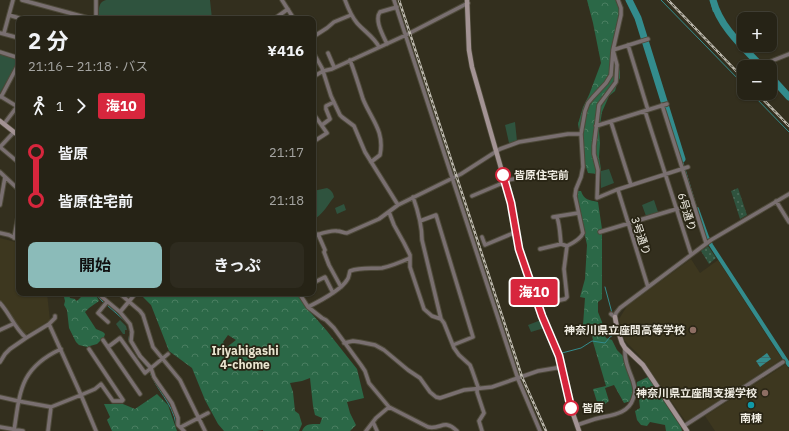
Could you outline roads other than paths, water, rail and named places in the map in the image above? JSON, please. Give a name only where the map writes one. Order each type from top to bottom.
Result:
[{"type":"main road","points":[[467,2],[469,50],[472,67],[511,203],[519,249],[546,328],[557,351],[571,408],[579,431]]},
{"type":"main road","points":[[2,122],[14,132]]},
{"type":"main road","points":[[613,316],[625,348],[643,365],[687,431]]},
{"type":"street","points":[[13,0],[2,33],[16,37]]},
{"type":"street","points":[[22,0],[81,16]]},
{"type":"street","points":[[95,0],[96,16]]},
{"type":"street","points":[[282,0],[292,16]]},
{"type":"street","points":[[345,0],[351,15],[358,24],[377,42],[379,47]]},
{"type":"street","points":[[394,0],[518,378],[540,431]]},
{"type":"street","points":[[538,305],[565,299],[567,297],[564,270],[567,246],[582,236],[583,233],[575,196],[583,166],[581,132],[588,103],[611,76],[613,50],[621,15],[621,8],[618,0]]},
{"type":"street","points":[[316,75],[406,35],[467,2]]},
{"type":"street","points":[[386,44],[378,14],[397,7]]},
{"type":"street","points":[[278,16],[288,9]]},
{"type":"street","points":[[8,15],[16,17]]},
{"type":"street","points":[[316,35],[334,22],[351,15]]},
{"type":"street","points":[[613,50],[646,40]]},
{"type":"street","name":"6号通り","points":[[628,46],[691,254]]},
{"type":"street","points":[[613,50],[617,65],[616,82],[599,105],[596,126],[594,154],[598,170],[597,198],[685,168]]},
{"type":"street","points":[[0,52],[16,57]]},
{"type":"street","points":[[328,53],[334,68]]},
{"type":"street","points":[[774,60],[789,54]]},
{"type":"street","points":[[316,58],[323,71],[334,102],[342,117],[354,126],[365,152],[398,205]]},
{"type":"street","points":[[350,60],[364,100],[379,130],[381,148],[380,155],[371,162]]},
{"type":"street","points":[[16,68],[0,96],[16,105]]},
{"type":"street","points":[[322,125],[330,119],[326,106],[334,102]]},
{"type":"street","points":[[596,126],[664,105],[685,168],[693,204],[708,242]]},
{"type":"street","points":[[2,122],[16,108]]},
{"type":"street","points":[[316,117],[327,132],[316,139]]},
{"type":"street","points":[[611,122],[631,186]]},
{"type":"street","points":[[14,132],[0,147],[16,160]]},
{"type":"street","points":[[341,287],[329,265],[324,252],[325,250],[318,234],[334,231],[347,233],[379,219],[398,205],[462,174],[500,149],[520,142],[581,132]]},
{"type":"street","points":[[0,172],[16,187]]},
{"type":"street","points":[[472,196],[505,181],[538,173]]},
{"type":"street","points":[[0,205],[5,177]]},
{"type":"street","name":"3号通り","points":[[618,190],[648,287]]},
{"type":"street","points":[[613,316],[620,308],[708,242],[789,194]]},
{"type":"street","points":[[414,197],[419,213],[422,240],[441,319],[453,345],[470,365],[478,387],[477,392],[484,413],[480,421],[482,431]]},
{"type":"street","points":[[776,201],[789,222]]},
{"type":"street","points":[[600,232],[693,204]]},
{"type":"street","points":[[389,212],[394,226],[410,255],[410,267],[424,309],[432,316],[441,319]]},
{"type":"street","points":[[561,244],[560,228],[555,217],[578,213]]},
{"type":"street","points":[[420,221],[436,215],[473,337],[453,345]]},
{"type":"street","points":[[0,233],[14,238],[16,227]]},
{"type":"street","points":[[482,237],[485,245],[516,232]]},
{"type":"street","points":[[540,249],[561,244],[567,246]]},
{"type":"street","points":[[308,307],[341,287],[348,280],[350,271],[363,268],[384,268],[410,258]]},
{"type":"street","points":[[316,282],[325,277],[333,293]]},
{"type":"street","points":[[101,296],[106,303],[120,312],[130,324],[132,332],[131,341],[172,403],[178,418],[178,425],[184,431]]},
{"type":"street","points":[[123,296],[143,315],[153,347],[180,380],[205,431]]},
{"type":"street","points":[[120,312],[133,296]]},
{"type":"street","points":[[301,296],[308,307],[330,323],[334,328],[365,371],[369,383],[389,407],[428,427],[437,428],[444,424],[457,431]]},
{"type":"street","points":[[0,303],[13,324],[26,338]]},
{"type":"street","points":[[106,303],[98,313],[108,322]]},
{"type":"street","points":[[0,362],[10,349],[49,324],[55,316]]},
{"type":"street","points":[[0,330],[13,324]]},
{"type":"street","points":[[49,324],[96,431]]},
{"type":"street","points":[[108,347],[120,338],[145,373],[168,354]]},
{"type":"street","points":[[103,340],[140,394]]},
{"type":"street","points":[[344,343],[353,341],[360,342],[375,345],[384,350],[420,378],[430,392],[436,397],[440,398],[464,390],[492,387],[538,371],[562,367]]},
{"type":"street","points":[[577,425],[594,419],[617,414],[629,407],[636,389],[625,357],[625,348]]},
{"type":"street","points":[[14,430],[18,401],[25,380],[40,361],[61,349]]},
{"type":"street","points":[[0,397],[51,407],[95,389],[101,384],[113,401],[122,401],[123,400],[89,349]]},
{"type":"street","points":[[684,426],[783,362]]},
{"type":"street","points":[[48,431],[51,407]]},
{"type":"street","points":[[366,431],[376,418],[389,407]]},
{"type":"street","points":[[180,427],[208,413]]},
{"type":"street","points":[[373,422],[377,431]]},
{"type":"street","points":[[0,427],[23,431]]},
{"type":"water","points":[[710,0],[716,0],[718,10],[713,12]]},
{"type":"water","points":[[767,353],[771,359],[760,367],[756,361]]},
{"type":"waterway","points":[[629,0],[638,18],[682,159]]},
{"type":"waterway","points":[[661,0],[737,78]]},
{"type":"waterway","points":[[713,0],[716,10],[727,28],[755,60]]},
{"type":"waterway","points":[[777,84],[789,97]]},
{"type":"waterway","points":[[758,100],[789,132]]},
{"type":"waterway","points":[[682,159],[684,166]]},
{"type":"waterway","points":[[685,169],[697,209]]},
{"type":"waterway","points":[[697,209],[711,245],[789,365]]},
{"type":"waterway","points":[[701,250],[710,243]]},
{"type":"waterway","points":[[605,287],[612,313]]},
{"type":"waterway","points":[[98,296],[104,303]]},
{"type":"waterway","points":[[107,305],[125,321]]},
{"type":"waterway","points":[[129,340],[130,331]]},
{"type":"waterway","points":[[562,353],[581,348],[592,341],[605,343],[610,337],[617,333]]},
{"type":"waterway","points":[[136,353],[148,368]]},
{"type":"waterway","points":[[149,370],[172,410],[176,424]]},
{"type":"railway","points":[[399,0],[522,377],[546,431]]},
{"type":"railway","points":[[668,0],[737,72]]},
{"type":"railway","points":[[764,100],[789,126]]},
{"type":"place","name":"皆原住宅前","points":[[503,175]]},
{"type":"place","name":"神奈川県立座間高等学校","points":[[693,330]]},
{"type":"place","name":"神奈川県立座間支援学校","points":[[765,393]]},
{"type":"place","name":"南棟","points":[[751,405]]},
{"type":"place","name":"皆原","points":[[571,408]]},
{"type":"district","name":"Iriyahigashi 4-chome","points":[[245,357]]}]
